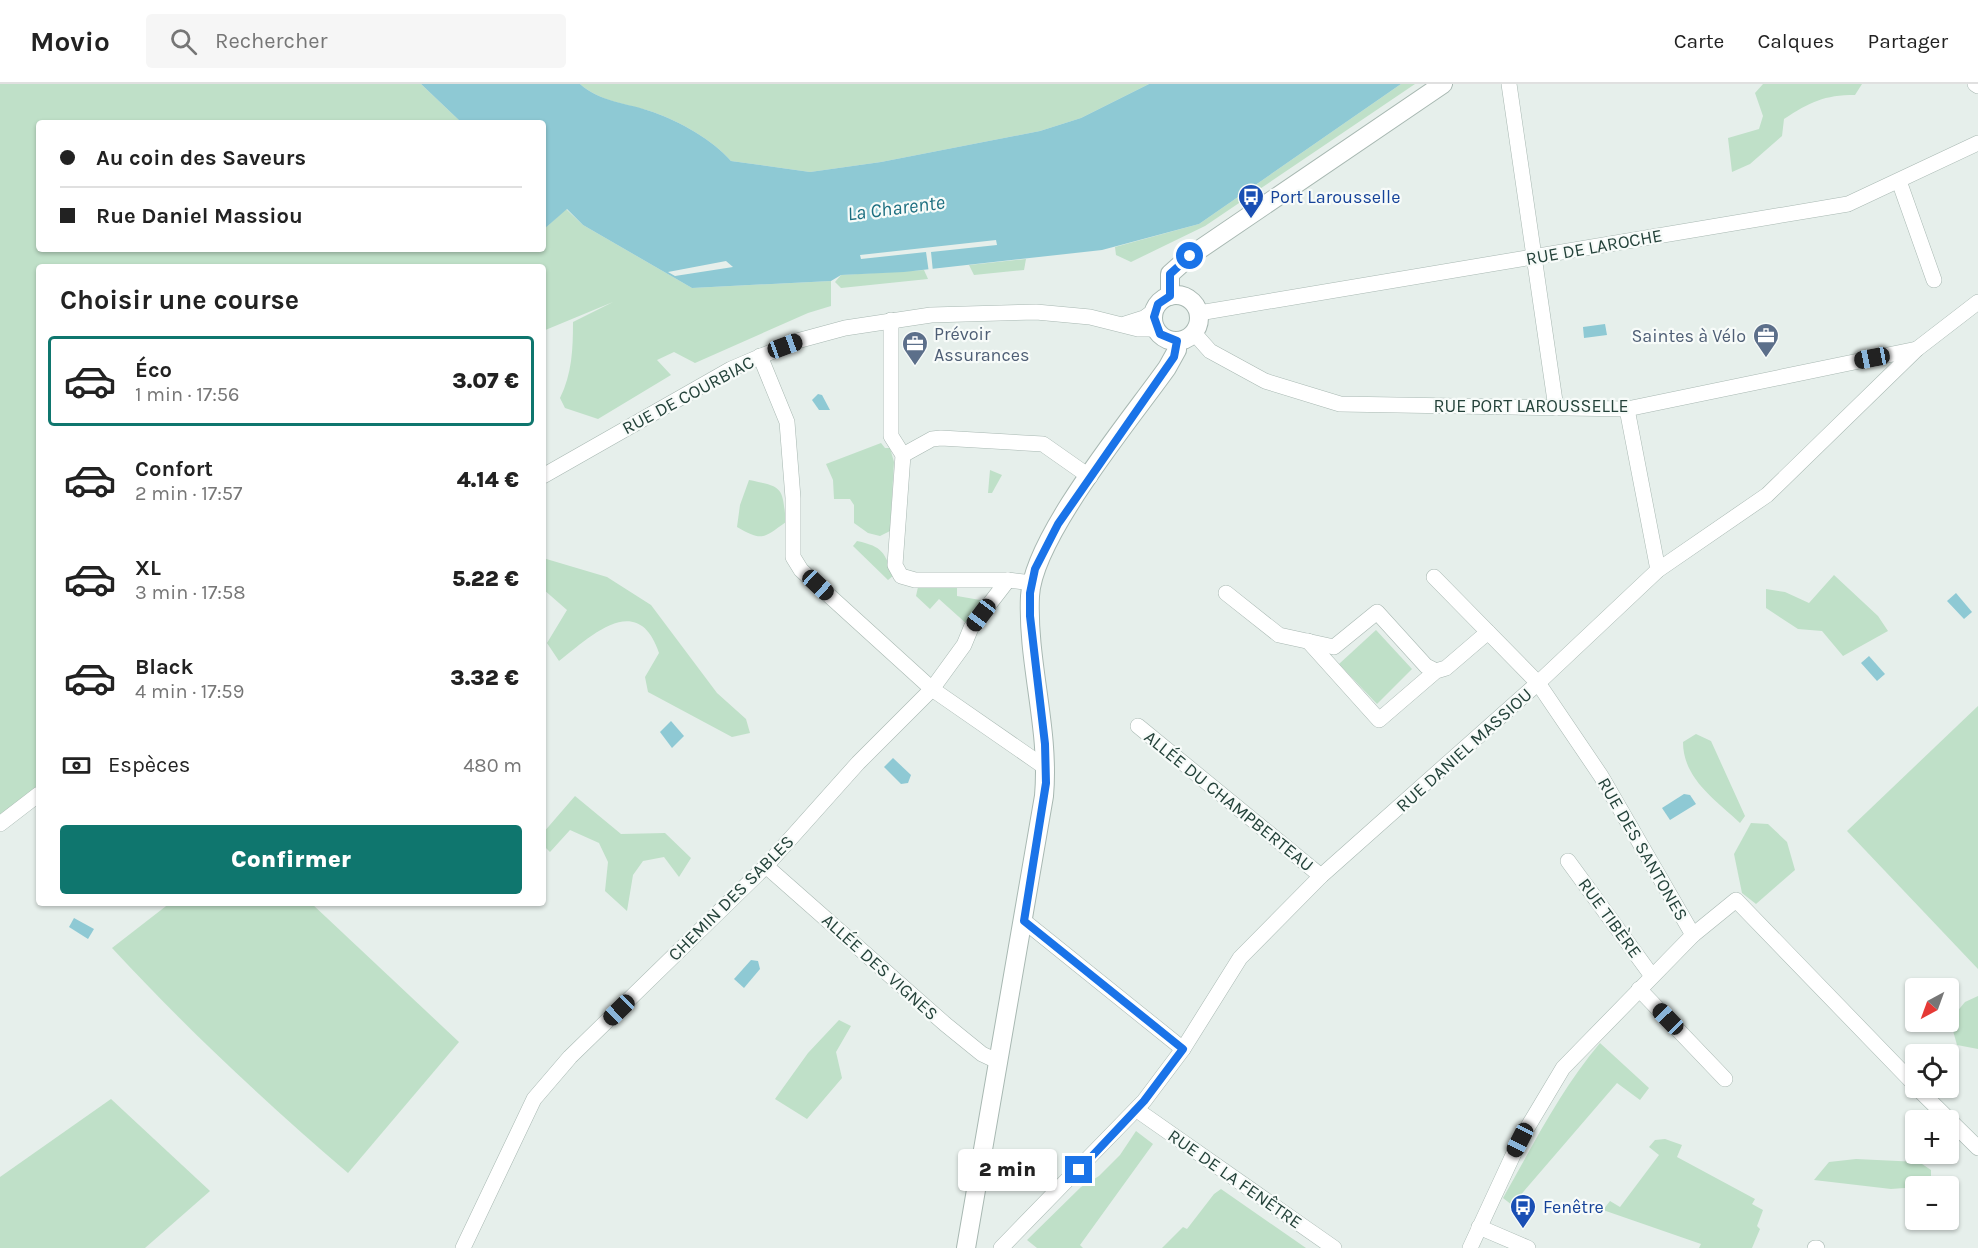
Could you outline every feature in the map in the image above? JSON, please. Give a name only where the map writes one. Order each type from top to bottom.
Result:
[{"type":"street","points":[[1170,296],[1170,274],[1190,256],[1443,84]]},
{"type":"street","points":[[1509,84],[1556,408]]},
{"type":"street","name":"RUE DE LAROCHE","points":[[1199,313],[1848,204],[1978,143]]},
{"type":"street","points":[[1899,181],[1934,280]]},
{"type":"street","points":[[1125,324],[1144,318],[1170,296],[1184,297],[1191,300],[1199,313],[1194,333],[1177,341],[1165,338],[1156,329],[1155,310]]},
{"type":"street","name":"RUE DANIEL MASSIOU","points":[[1001,1248],[1137,1110],[1183,1049],[1240,958],[1321,876],[1538,683],[1658,570],[1767,495],[1917,349],[1978,302]]},
{"type":"street","name":"RUE DE COURBIAC","points":[[546,474],[707,382],[797,341],[845,328],[932,315],[1036,312],[1075,315],[1125,324],[1138,329],[1156,329]]},
{"type":"street","points":[[891,320],[891,436],[903,455],[895,565],[901,576],[915,580],[1008,580],[1032,583]]},
{"type":"street","name":"RUE PORT LAROUSSELLE","points":[[1194,333],[1210,351],[1265,381],[1340,404],[1627,408],[1917,349]]},
{"type":"street","points":[[966,1248],[1040,829],[1046,768],[1030,616],[1032,583],[1046,545],[1090,477],[1174,357],[1177,341]]},
{"type":"street","points":[[760,357],[787,422],[793,498],[794,556],[801,570],[932,689],[1046,768]]},
{"type":"street","points":[[1627,408],[1658,570]]},
{"type":"street","points":[[903,455],[932,439],[941,438],[1043,444],[1090,477]]},
{"type":"street","name":"RUE DES SANTONES","points":[[1434,577],[1538,683],[1601,776],[1694,935],[1736,900],[1905,1076]]},
{"type":"street","name":"CHEMIN DES SABLES","points":[[463,1248],[534,1099],[570,1057],[766,866],[858,763],[932,689],[964,645],[971,628],[1008,580]]},
{"type":"street","points":[[1226,593],[1279,635],[1334,647],[1377,612],[1426,666],[1436,671]]},
{"type":"street","points":[[1308,641],[1379,720],[1436,671],[1446,668],[1488,632]]},
{"type":"street","name":"ALLÉE DU CHAMPBERTEAU","points":[[1137,726],[1321,876]]},
{"type":"street","points":[[0,824],[36,796]]},
{"type":"street","name":"RUE TIBÈRE","points":[[1568,861],[1652,976]]},
{"type":"street","name":"ALLÉE DES VIGNES","points":[[766,866],[945,1024],[982,1054],[999,1062]]},
{"type":"street","points":[[1024,921],[1183,1049]]},
{"type":"street","points":[[1470,1248],[1520,1140],[1563,1068],[1694,935]]},
{"type":"street","points":[[1639,989],[1725,1079]]},
{"type":"street","name":"RUE DES SANTONES","points":[[1927,1098],[1978,1148]]},
{"type":"street","name":"RUE DE LA FENÊTRE","points":[[1137,1110],[1334,1248]]},
{"type":"street","points":[[1479,1227],[1528,1248]]},
{"type":"green space","points":[[0,84],[421,84],[459,120],[36,120],[36,252],[546,252],[546,227],[566,209],[583,225],[692,288],[831,281],[831,306],[808,313],[695,363],[674,352],[657,360],[671,375],[598,419],[565,408],[560,398],[571,361],[573,322],[613,302],[546,330],[546,264],[36,264],[36,790],[0,820]]},
{"type":"green space","points":[[580,84],[1149,84],[1081,118],[1040,131],[881,162],[810,172],[731,161],[715,145],[685,126],[653,112],[605,99]]},
{"type":"green space","points":[[1401,84],[1415,84],[1205,226],[1131,262],[1116,255],[1115,247],[1199,224]]},
{"type":"green space","points":[[1763,84],[1862,84],[1855,95],[1834,96],[1818,101],[1784,119],[1782,136],[1750,164],[1732,172],[1728,138],[1759,129],[1763,116],[1755,93]]},
{"type":"green space","points":[[1026,259],[1024,270],[974,275],[969,265]]},
{"type":"green space","points":[[924,270],[928,279],[841,288],[835,282],[841,275]]},
{"type":"green space","points":[[881,443],[885,448],[890,448],[894,462],[890,531],[880,536],[868,533],[854,523],[854,505],[850,499],[834,499],[833,480],[826,464]]},
{"type":"green space","points":[[990,470],[1002,475],[992,493],[988,493]]},
{"type":"green space","points":[[749,480],[775,487],[782,495],[786,522],[767,535],[752,535],[737,527],[740,505]]},
{"type":"green space","points":[[857,541],[878,548],[894,575],[888,580],[853,546]]},
{"type":"green space","points":[[546,559],[607,577],[651,605],[717,693],[746,719],[750,733],[732,737],[648,692],[645,677],[659,653],[650,634],[639,624],[627,621],[613,624],[585,640],[559,661],[547,643],[567,610],[546,592]]},
{"type":"green space","points":[[1834,575],[1878,616],[1888,631],[1843,656],[1822,631],[1798,629],[1766,608],[1766,589],[1785,592],[1809,603]]},
{"type":"green space","points":[[918,587],[957,587],[957,596],[986,601],[968,625],[939,599],[930,609],[916,596]]},
{"type":"green space","points":[[1376,630],[1412,669],[1377,704],[1339,664]]},
{"type":"green space","points":[[1978,706],[1978,969],[1847,831]]},
{"type":"green space","points":[[1696,734],[1711,741],[1745,816],[1740,823],[1702,788],[1689,767],[1684,755],[1683,742]]},
{"type":"green space","points":[[575,796],[621,834],[665,833],[691,858],[679,877],[664,857],[643,861],[633,875],[627,911],[605,891],[608,862],[599,843],[570,830],[550,852],[546,848],[546,830]]},
{"type":"green space","points":[[1751,823],[1768,824],[1787,842],[1795,870],[1756,904],[1742,893],[1734,854]]},
{"type":"green space","points":[[166,906],[314,906],[459,1042],[348,1173],[227,1064],[112,948]]},
{"type":"green space","points":[[1978,996],[1978,1049],[1957,1044],[1953,1032],[1959,1032],[1959,1009],[1965,1002]]},
{"type":"green space","points":[[839,1020],[851,1026],[836,1052],[842,1078],[807,1119],[775,1099],[808,1053]]},
{"type":"green space","points":[[1600,1043],[1649,1088],[1640,1100],[1617,1083],[1512,1205],[1503,1198],[1560,1098]]},
{"type":"green space","points":[[111,1099],[210,1191],[145,1248],[0,1248],[0,1177]]},
{"type":"green space","points":[[1136,1131],[1153,1144],[1080,1245],[1083,1248],[1037,1248],[1027,1240],[1081,1187],[1099,1176],[1120,1155]]},
{"type":"green space","points":[[1665,1139],[1682,1145],[1677,1157],[1755,1199],[1752,1204],[1763,1210],[1757,1226],[1760,1229],[1752,1248],[1699,1248],[1701,1244],[1603,1210],[1610,1201],[1620,1207],[1659,1155],[1649,1147],[1655,1140]]},
{"type":"green space","points":[[1856,1159],[1905,1161],[1905,1164],[1922,1164],[1931,1170],[1931,1176],[1905,1176],[1905,1188],[1891,1189],[1814,1180],[1829,1162]]},
{"type":"green space","points":[[1221,1189],[1306,1248],[1162,1248],[1183,1227],[1187,1229],[1214,1194]]},
{"type":"water","name":"La Charente","points":[[421,84],[580,84],[596,95],[653,112],[685,126],[715,145],[731,161],[810,172],[881,162],[1040,131],[1081,118],[1149,84],[1401,84],[1199,224],[1102,250],[904,272],[841,275],[831,281],[692,288],[583,225],[567,209],[546,227],[546,120],[459,120]]},
{"type":"water","points":[[1605,324],[1607,335],[1584,338],[1583,327]]},
{"type":"water","points":[[818,394],[822,395],[830,410],[819,410],[812,400]]},
{"type":"water","points":[[1956,593],[1972,612],[1964,619],[1947,601]]},
{"type":"water","points":[[1869,656],[1885,674],[1877,681],[1861,663]]},
{"type":"water","points":[[671,721],[684,736],[672,748],[660,732]]},
{"type":"water","points":[[893,758],[911,775],[908,783],[901,784],[884,767]]},
{"type":"water","points":[[1684,794],[1690,795],[1696,804],[1670,820],[1662,808]]},
{"type":"water","points":[[74,918],[94,929],[88,939],[69,927]]},
{"type":"water","points":[[751,960],[758,961],[760,969],[744,988],[734,979]]},
{"type":"pier","points":[[996,240],[997,245],[931,252],[933,272],[929,273],[926,252],[861,259],[860,255]]},
{"type":"pier","points":[[726,261],[733,267],[675,276],[668,272]]},
{"type":"place","name":"Port Larousselle","points":[[1251,220]]},
{"type":"place","name":"Saintes à Vélo","points":[[1766,359]]},
{"type":"place","name":"Prévoir Assurances","points":[[915,367]]},
{"type":"place","name":"Fenêtre","points":[[1523,1230]]},
{"type":"route","points":[[1079,1170],[1137,1110],[1183,1049],[1024,921],[1046,783],[1045,744],[1030,616],[1030,593],[1035,569],[1058,524],[1174,357],[1177,341],[1165,338],[1156,329],[1155,310],[1163,299],[1170,296],[1170,274],[1190,256]]}]
